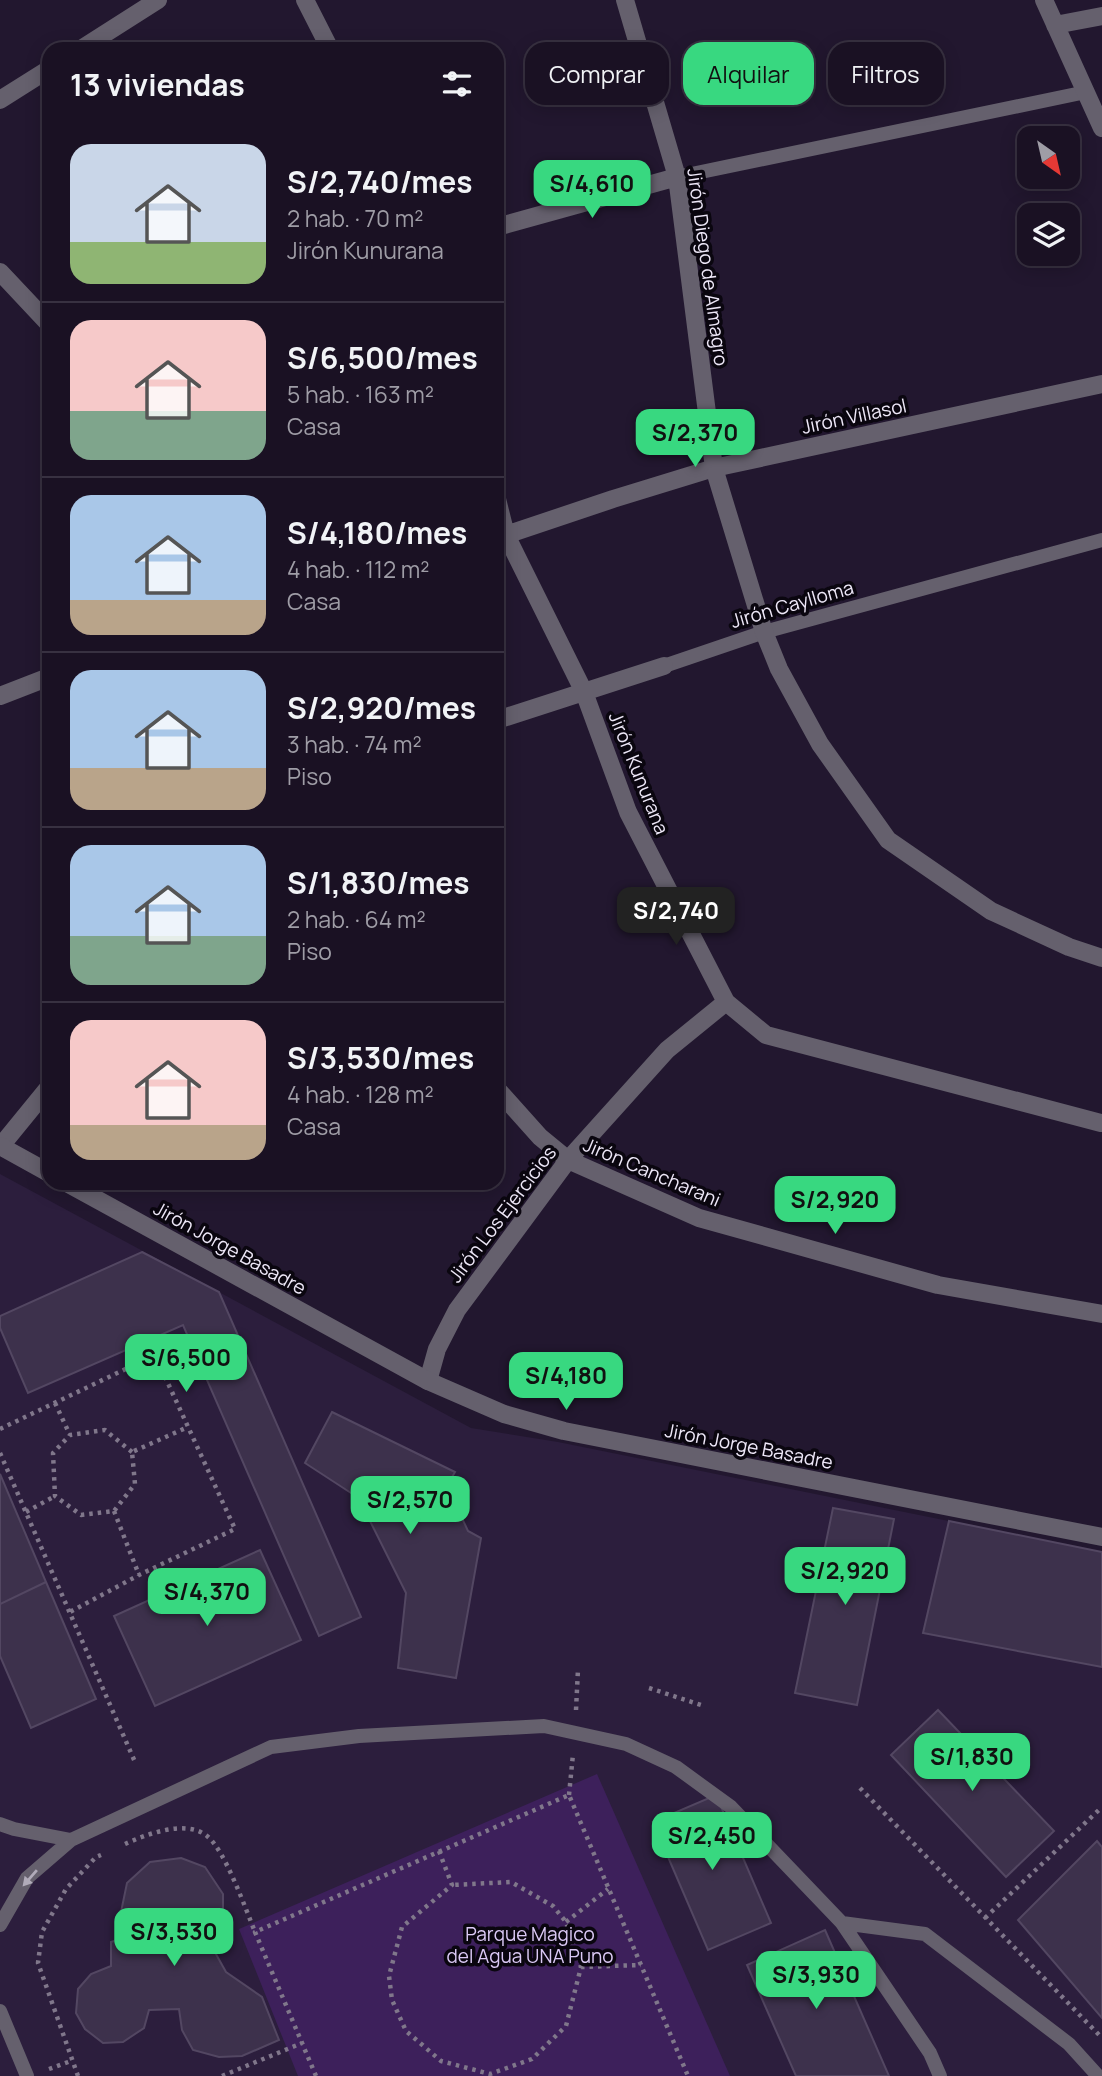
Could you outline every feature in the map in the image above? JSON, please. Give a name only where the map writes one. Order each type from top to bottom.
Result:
[{"type":"street","points":[[92,42],[158,0]]},
{"type":"street","points":[[305,0],[326,42]]},
{"type":"street","name":"Jirón Diego de Almagro","points":[[625,0],[677,177],[714,468],[764,632],[779,669],[820,744],[888,841],[990,911],[1069,947],[1102,958]]},
{"type":"street","points":[[1044,0],[1102,128]]},
{"type":"street","points":[[1055,24],[1102,16]]},
{"type":"street","points":[[0,100],[42,73]]},
{"type":"street","points":[[504,225],[677,177]]},
{"type":"street","points":[[0,272],[42,317]]},
{"type":"street","name":"Jirón Villasol","points":[[504,536],[714,468],[1102,384]]},
{"type":"street","name":"Jirón Kunurana","points":[[504,543],[584,692],[628,812],[726,1002],[766,1035],[1101,1123]]},
{"type":"street","name":"Jirón Caylloma","points":[[504,718],[664,666]]},
{"type":"street","points":[[0,696],[42,680]]},
{"type":"street","name":"Jirón Los Ejercicios","points":[[428,1381],[437,1349],[457,1310],[568,1160],[667,1050],[726,1002]]},
{"type":"street","points":[[42,1096],[0,1147],[42,1169]]},
{"type":"street","name":"Jirón Cancharani","points":[[504,1097],[540,1137],[568,1160],[699,1218],[938,1285],[1102,1314]]},
{"type":"street","name":"Jirón Jorge Basadre","points":[[80,1190],[428,1381],[504,1414],[564,1431],[1102,1537]]},
{"type":"lane","points":[[677,177],[1086,92]]},
{"type":"lane","name":"Jirón Caylloma","points":[[664,666],[764,632],[1102,540]]},
{"type":"lane","points":[[0,1925],[27,1878],[71,1840],[271,1748],[359,1736],[544,1726],[626,1744],[676,1768],[731,1807],[842,1923],[930,2053],[940,2076]]},
{"type":"lane","points":[[0,1824],[71,1840]]},
{"type":"lane","points":[[842,1923],[925,1934],[1069,2044],[1098,2076]]},
{"type":"lane","points":[[0,2011],[27,2076]]},
{"type":"path","points":[[0,1429],[155,1355],[235,1529],[70,1612]]},
{"type":"path","points":[[55,1403],[71,1435]]},
{"type":"path","points":[[132,1452],[188,1427]]},
{"type":"path","points":[[105,1430],[132,1452],[135,1485],[114,1511],[81,1514],[55,1496],[53,1453],[71,1435],[105,1430]]},
{"type":"path","points":[[0,1453],[135,1762]]},
{"type":"path","points":[[26,1512],[55,1496]]},
{"type":"path","points":[[114,1511],[139,1575]]},
{"type":"path","points":[[649,1688],[704,1706]]},
{"type":"path","points":[[860,1788],[1102,2038]]},
{"type":"path","points":[[255,1932],[569,1795],[688,2076]]},
{"type":"path","points":[[985,1918],[1102,1807]]},
{"type":"path","points":[[118,1847],[157,1831],[183,1827],[207,1835],[225,1860],[316,2076]]},
{"type":"path","points":[[439,1851],[452,1885]]},
{"type":"path","points":[[78,2076],[38,1963],[42,1932],[66,1889],[96,1857],[107,1852]]},
{"type":"path","points":[[511,1882],[553,1906],[566,1922],[581,1967],[566,2026],[532,2059],[490,2075],[441,2061],[406,2031],[391,2000],[389,1976],[402,1927],[452,1885],[511,1882]]},
{"type":"path","points":[[566,1922],[608,1889]]},
{"type":"path","points":[[581,1967],[641,1965]]},
{"type":"path","points":[[222,2076],[302,2043]]},
{"type":"shaded area","points":[[0,1174],[471,1428],[558,1442],[1102,1552],[1102,2076],[0,2076]]},
{"type":"green space","name":"Parque Magico del Agua UNA Puno","points":[[597,1774],[730,2076],[298,2076],[239,1929]]},
{"type":"building","points":[[142,1252],[219,1292],[361,1617],[319,1636],[183,1325],[28,1393],[0,1328],[0,1316]]},
{"type":"building","points":[[332,1412],[455,1472],[447,1486],[468,1531],[481,1538],[456,1678],[398,1668],[406,1593],[367,1515],[371,1506],[305,1463]]},
{"type":"building","points":[[0,1474],[46,1582],[0,1604]]},
{"type":"building","points":[[833,1508],[894,1519],[857,1705],[795,1693]]},
{"type":"building","points":[[949,1521],[1102,1552],[1102,1667],[923,1633]]},
{"type":"building","points":[[260,1550],[301,1640],[155,1706],[114,1616]]},
{"type":"building","points":[[46,1582],[96,1699],[31,1728],[0,1656],[0,1604]]},
{"type":"building","points":[[938,1710],[1054,1831],[1006,1877],[891,1755]]},
{"type":"building","points":[[716,1795],[771,1923],[708,1950],[653,1822]]},
{"type":"building","points":[[1097,1841],[1102,1847],[1102,2018],[1018,1920]]},
{"type":"building","points":[[181,1858],[205,1867],[223,1894],[223,1918],[207,1938],[226,1972],[262,1997],[279,2040],[242,2056],[219,2057],[193,2050],[182,2030],[179,2009],[149,2010],[144,2028],[123,2042],[103,2043],[85,2029],[76,2013],[78,1989],[91,1974],[111,1966],[111,1942],[126,1937],[121,1912],[127,1883],[150,1862]]},
{"type":"building","points":[[825,1930],[889,2076],[796,2076],[747,1965]]}]
